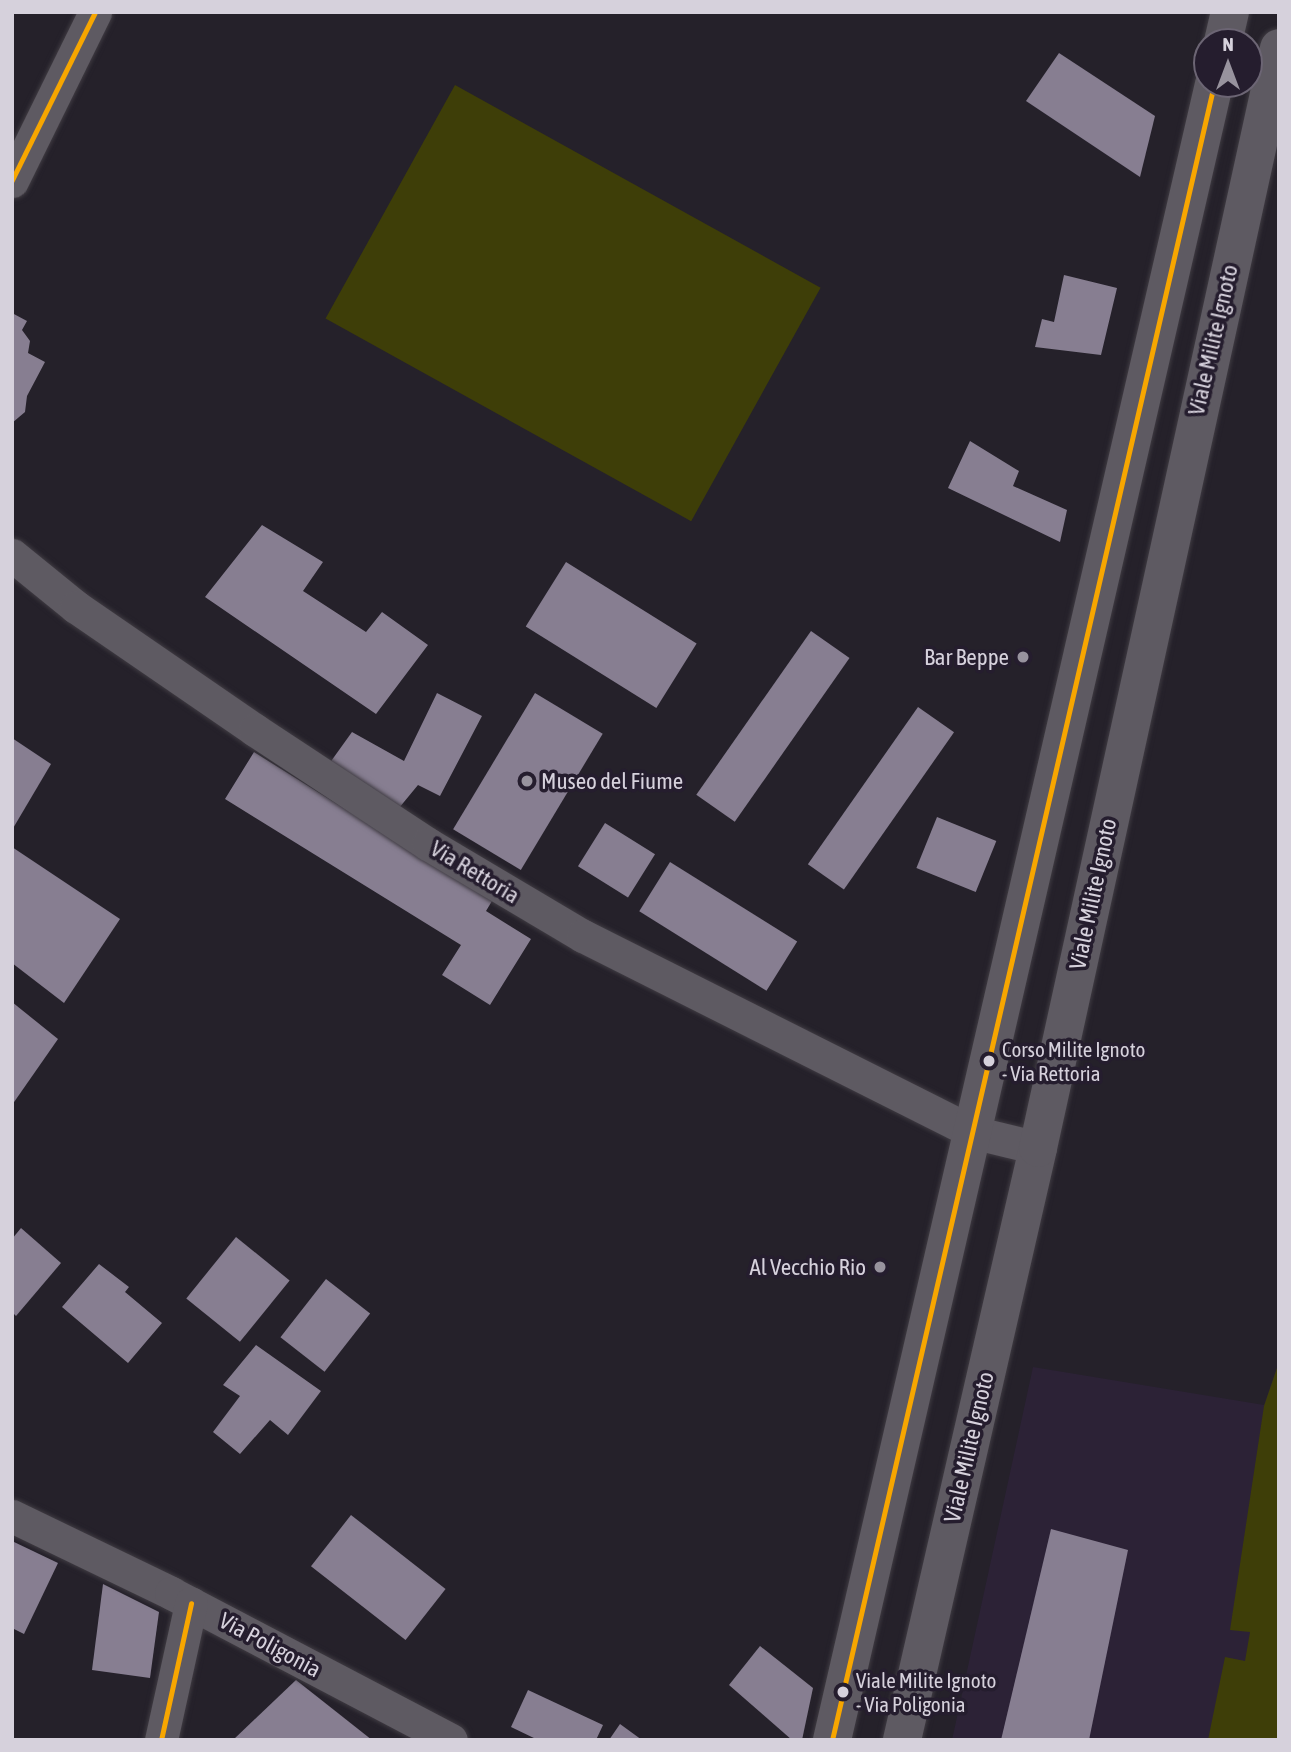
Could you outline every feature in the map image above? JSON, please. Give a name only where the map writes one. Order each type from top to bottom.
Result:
[{"type":"main road","name":"Viale Milite Ignoto","points":[[902,1740],[1038,1148],[1279,48]]},
{"type":"main road","points":[[832,1740],[1211,98]]},
{"type":"street","points":[[12,181],[95,12]]},
{"type":"street","name":"Via Rettoria","points":[[12,555],[76,607],[428,844],[583,936],[972,1132],[1038,1148]]},
{"type":"street","name":"Via Poligonia","points":[[12,1517],[191,1604],[451,1740]]},
{"type":"street","points":[[161,1740],[191,1604]]},
{"type":"shaded area","points":[[455,85],[821,288],[691,521],[326,319]]},
{"type":"shaded area","points":[[1279,1362],[1279,1740],[952,1740],[1033,1367],[1264,1405]]},
{"type":"shaded area","points":[[1279,1362],[1279,1740],[1208,1740],[1225,1657],[1245,1661],[1250,1632],[1230,1630],[1264,1406]]},
{"type":"building","points":[[1059,53],[1155,116],[1140,177],[1026,101]]},
{"type":"building","points":[[1064,275],[1117,288],[1101,355],[1035,347],[1042,319],[1054,322]]},
{"type":"building","points":[[12,313],[27,321],[22,330],[30,341],[28,353],[45,362],[27,396],[25,412],[12,423]]},
{"type":"building","points":[[970,441],[1019,471],[1013,486],[1067,510],[1060,542],[948,488]]},
{"type":"building","points":[[262,525],[323,562],[303,591],[366,632],[382,612],[428,645],[376,714],[205,597]]},
{"type":"building","points":[[566,562],[697,644],[656,708],[526,626]]},
{"type":"building","points":[[811,631],[850,658],[735,822],[696,795]]},
{"type":"building","points":[[437,693],[482,716],[440,796],[418,785],[399,808],[329,764],[352,732],[404,761]]},
{"type":"building","name":"Museo del Fiume","points":[[535,693],[603,734],[521,870],[453,829]]},
{"type":"building","points":[[918,707],[954,732],[844,890],[808,864]]},
{"type":"building","points":[[12,738],[51,764],[12,830]]},
{"type":"building","points":[[254,752],[492,901],[486,911],[531,939],[490,1005],[442,975],[461,945],[225,799]]},
{"type":"building","points":[[937,817],[996,841],[976,892],[916,868]]},
{"type":"building","points":[[605,823],[655,854],[628,898],[578,866]]},
{"type":"building","points":[[12,847],[120,919],[64,1003],[12,963]]},
{"type":"building","points":[[670,862],[797,941],[766,991],[639,911]]},
{"type":"building","points":[[12,1002],[58,1039],[12,1105]]},
{"type":"building","points":[[21,1228],[61,1263],[16,1316],[12,1312],[12,1239]]},
{"type":"building","points":[[236,1237],[290,1280],[240,1342],[186,1298]]},
{"type":"building","points":[[99,1264],[129,1287],[125,1292],[162,1323],[128,1363],[62,1307]]},
{"type":"building","points":[[326,1279],[370,1313],[325,1372],[280,1337]]},
{"type":"building","points":[[256,1345],[321,1391],[288,1435],[270,1420],[240,1454],[213,1432],[240,1396],[223,1385]]},
{"type":"building","points":[[351,1515],[446,1589],[406,1640],[311,1566]]},
{"type":"building","points":[[1051,1529],[1128,1550],[1089,1740],[1001,1740]]},
{"type":"building","points":[[12,1541],[58,1563],[24,1634],[12,1628]]},
{"type":"building","points":[[103,1584],[159,1612],[150,1678],[92,1670]]},
{"type":"building","points":[[760,1646],[813,1688],[802,1740],[792,1740],[729,1685]]},
{"type":"building","points":[[296,1680],[372,1740],[233,1740]]},
{"type":"building","points":[[528,1690],[603,1725],[596,1740],[538,1740],[511,1727]]},
{"type":"building","points":[[620,1724],[642,1740],[609,1740]]},
{"type":"transit line","points":[[12,180],[95,12]]},
{"type":"transit line","points":[[832,1740],[1211,98]]},
{"type":"transit line","points":[[161,1740],[191,1603]]},
{"type":"place","name":"Bar Beppe","points":[[1023,657]]},
{"type":"place","name":"Museo del Fiume","points":[[527,781]]},
{"type":"place","name":"Corso Milite Ignoto - Via Rettoria","points":[[989,1061]]},
{"type":"place","name":"Al Vecchio Rio","points":[[880,1267]]},
{"type":"place","name":"Viale Milite Ignoto - Via Poligonia","points":[[843,1692]]}]
